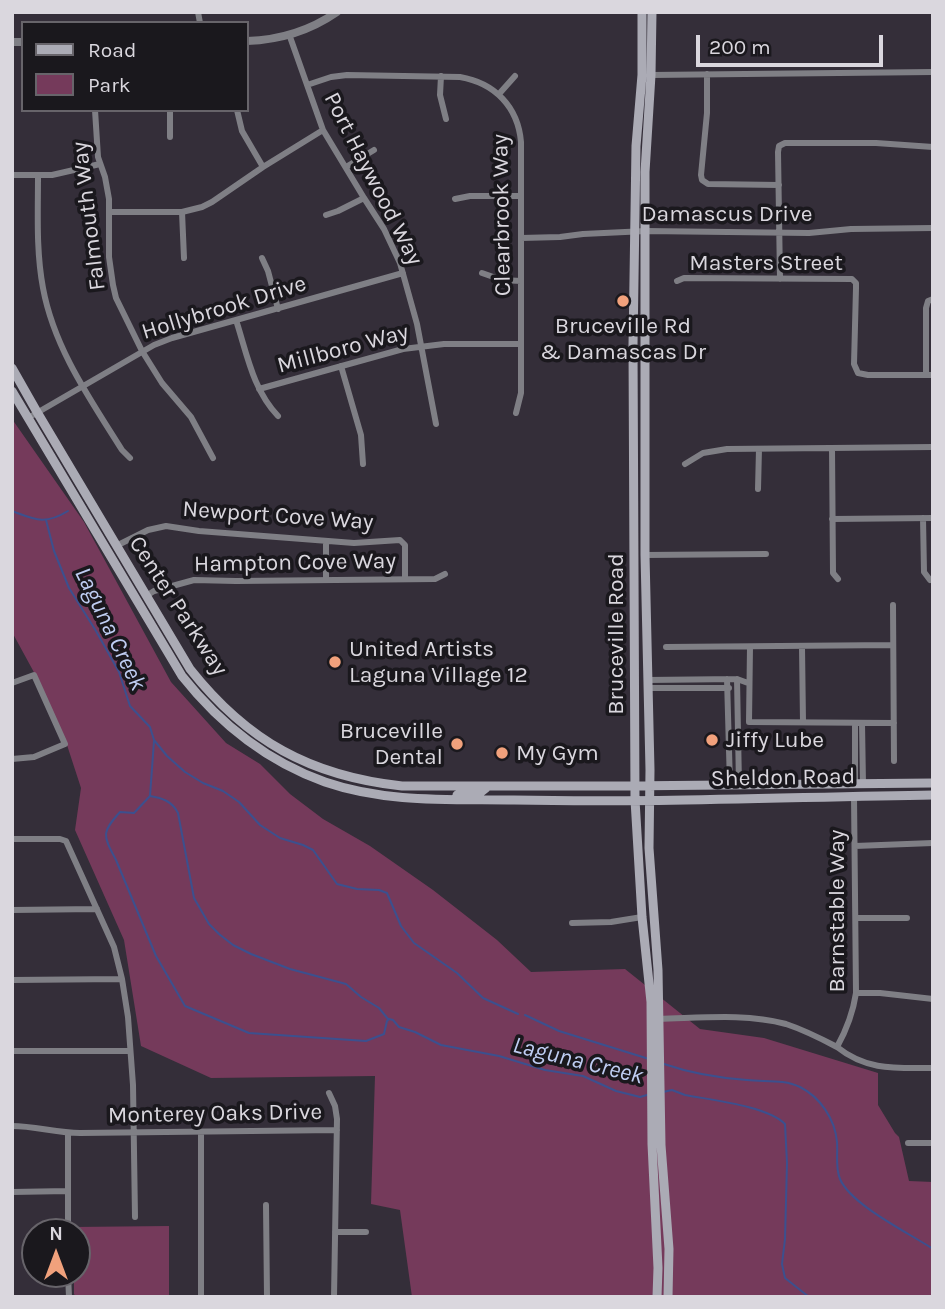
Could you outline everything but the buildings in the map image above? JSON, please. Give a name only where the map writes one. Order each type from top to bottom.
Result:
[{"type":"main road","name":"Bruceville Road","points":[[642,12],[642,75],[636,146],[641,231],[649,848],[658,970],[659,1019],[656,1037]]},
{"type":"main road","name":"Bruceville Road","points":[[652,12],[651,75],[633,345],[635,800],[642,917],[656,1037],[657,1297]]},
{"type":"main road","name":"Center Parkway","points":[[12,368],[190,669],[217,701],[253,732],[287,753],[323,769],[366,781],[402,786],[635,786]]},
{"type":"main road","name":"Center Parkway","points":[[12,391],[173,662],[202,701],[226,724],[271,757],[324,782],[398,798],[635,800]]},
{"type":"main road","points":[[635,609],[640,616],[642,655],[647,668]]},
{"type":"main road","name":"Sheldon Road","points":[[635,786],[933,783]]},
{"type":"main road","points":[[445,799],[485,791],[486,787]]},
{"type":"main road","name":"Sheldon Road","points":[[635,800],[933,794]]},
{"type":"main road","name":"Bruceville Road","points":[[656,1104],[669,1249],[668,1297]]},
{"type":"street","points":[[248,41],[289,34],[313,26],[337,12]]},
{"type":"street","name":"Port Haywood Way","points":[[289,34],[323,130],[384,229],[403,272],[422,346],[436,424]]},
{"type":"street","points":[[651,75],[933,72]]},
{"type":"street","points":[[707,74],[702,180],[708,184],[779,185]]},
{"type":"street","points":[[307,85],[347,75],[441,76],[478,81],[499,94],[515,76]]},
{"type":"street","points":[[441,76],[440,95],[446,119]]},
{"type":"street","name":"Clearbrook Way","points":[[499,94],[514,113],[520,134],[521,393],[516,413]]},
{"type":"street","name":"Falmouth Way","points":[[95,112],[97,149],[107,189],[109,257],[113,285],[121,310],[142,351],[162,383],[191,417],[213,458]]},
{"type":"street","points":[[170,112],[170,137]]},
{"type":"street","points":[[237,112],[242,131],[263,167]]},
{"type":"street","points":[[109,212],[182,212],[202,207],[323,130]]},
{"type":"street","points":[[780,279],[779,146],[785,143],[876,143],[933,147]]},
{"type":"street","points":[[346,167],[374,150]]},
{"type":"street","points":[[12,175],[64,173],[100,164]]},
{"type":"street","points":[[38,176],[38,251],[43,290],[55,331],[82,386],[122,450],[130,458]]},
{"type":"street","points":[[455,199],[470,196],[521,196]]},
{"type":"street","points":[[326,215],[364,198]]},
{"type":"street","points":[[182,212],[184,258]]},
{"type":"street","name":"Damascus Drive","points":[[521,238],[641,231],[809,233],[851,229],[933,228]]},
{"type":"street","points":[[262,258],[278,309]]},
{"type":"street","name":"Hollybrook Drive","points":[[28,418],[142,351],[172,338],[403,272]]},
{"type":"street","points":[[482,273],[502,280],[522,281]]},
{"type":"street","name":"Masters Street","points":[[677,281],[684,278],[852,279],[856,284],[855,369],[863,375],[930,375]]},
{"type":"street","points":[[930,375],[926,307],[928,301],[933,299]]},
{"type":"street","points":[[236,320],[259,389],[278,416]]},
{"type":"street","name":"Millboro Way","points":[[259,389],[394,351],[422,346],[521,344]]},
{"type":"street","points":[[341,366],[361,435],[363,464]]},
{"type":"street","points":[[685,464],[703,453],[727,449],[933,447]]},
{"type":"street","points":[[832,448],[833,573],[838,579]]},
{"type":"street","points":[[758,489],[760,449]]},
{"type":"street","points":[[832,519],[933,518]]},
{"type":"street","points":[[923,519],[924,572],[930,580]]},
{"type":"street","name":"Newport Cove Way","points":[[116,546],[148,530],[166,526],[198,531],[355,543],[400,540],[405,545],[405,579]]},
{"type":"street","points":[[326,541],[326,580]]},
{"type":"street","points":[[645,555],[766,554]]},
{"type":"street","name":"Hampton Cove Way","points":[[146,596],[194,580],[236,582],[435,579],[445,574]]},
{"type":"street","points":[[893,605],[894,761]]},
{"type":"street","points":[[666,647],[893,645]]},
{"type":"street","points":[[750,647],[749,722],[894,723]]},
{"type":"street","points":[[803,647],[803,722]]},
{"type":"street","points":[[12,683],[34,675],[65,744],[34,757],[12,758]]},
{"type":"street","points":[[647,684],[727,679],[748,683]]},
{"type":"street","points":[[727,679],[735,785]]},
{"type":"street","points":[[735,785],[737,679]]},
{"type":"street","points":[[647,684],[727,688],[748,683]]},
{"type":"street","points":[[859,723],[859,784]]},
{"type":"street","points":[[356,779],[359,791]]},
{"type":"street","points":[[359,791],[366,781]]},
{"type":"street","name":"Barnstable Way","points":[[837,1047],[850,1021],[856,993],[854,796]]},
{"type":"street","points":[[12,839],[66,841],[114,947],[128,1017],[134,1094],[135,1217]]},
{"type":"street","points":[[855,846],[933,843]]},
{"type":"street","points":[[12,910],[97,908]]},
{"type":"street","points":[[572,923],[642,917]]},
{"type":"street","points":[[856,918],[907,918]]},
{"type":"street","points":[[12,979],[122,979]]},
{"type":"street","points":[[856,993],[933,999]]},
{"type":"street","points":[[659,1019],[769,1020],[800,1029],[858,1060],[878,1067],[933,1068]]},
{"type":"street","points":[[12,1051],[130,1051]]},
{"type":"street","points":[[329,1093],[335,1106],[337,1130]]},
{"type":"street","name":"Monterey Oaks Drive","points":[[12,1126],[68,1133],[133,1134],[337,1130],[334,1297]]},
{"type":"street","points":[[68,1133],[68,1218]]},
{"type":"street","points":[[201,1133],[201,1297]]},
{"type":"street","points":[[908,1143],[933,1143]]},
{"type":"street","points":[[12,1192],[68,1191]]},
{"type":"street","points":[[266,1205],[267,1297]]},
{"type":"street","points":[[335,1232],[366,1232]]},
{"type":"green space","points":[[12,419],[84,522],[171,682],[226,743],[260,764],[290,794],[323,819],[370,846],[433,890],[497,940],[531,972],[625,969],[700,1029],[764,1038],[878,1073],[878,1105],[899,1137],[909,1181],[933,1182],[933,1297],[412,1297],[400,1210],[371,1204],[375,1076],[211,1078],[141,1046],[124,940],[75,830],[81,788],[67,745],[36,676],[12,632]]},
{"type":"green space","points":[[169,1226],[169,1297],[76,1297],[74,1288],[91,1288],[91,1227]]},
{"type":"waterway","name":"Laguna Creek","points":[[12,511],[40,520],[47,520],[68,511]]},
{"type":"waterway","name":"Laguna Creek","points":[[46,520],[54,551],[69,588],[119,672],[130,706],[150,727],[154,740],[167,756],[185,772],[239,802],[260,825],[280,838],[313,850],[337,884],[387,893],[401,926],[414,943],[457,973],[483,998],[518,1014]]},
{"type":"waterway","name":"Laguna Creek","points":[[154,741],[150,796],[166,801],[178,813],[194,898],[209,924],[233,945],[251,954],[290,969],[346,984],[379,1008],[388,1019]]},
{"type":"waterway","name":"Laguna Creek","points":[[150,796],[134,813],[120,812],[106,834],[108,845],[156,956],[185,1006],[249,1033],[366,1041],[384,1034],[389,1019],[399,1027],[441,1045],[499,1056],[545,1070],[583,1076],[616,1091],[640,1097],[647,1095]]},
{"type":"waterway","name":"Laguna Creek","points":[[525,1015],[559,1031],[649,1059]]},
{"type":"waterway","name":"Laguna Creek","points":[[664,1064],[715,1076],[788,1083],[807,1091],[830,1117],[836,1133],[838,1174],[846,1189],[882,1218],[933,1249]]},
{"type":"waterway","name":"Laguna Creek","points":[[663,1092],[672,1090],[753,1108],[785,1124],[787,1163],[782,1264],[785,1278],[809,1297]]},
{"type":"place","name":"Bruceville Rd & Damascas Dr","points":[[623,301]]},
{"type":"place","name":"United Artists Laguna Village 12","points":[[335,662]]},
{"type":"place","name":"Jiffy Lube","points":[[712,740]]},
{"type":"place","name":"Bruceville Dental","points":[[457,744]]},
{"type":"place","name":"My Gym","points":[[502,753]]}]
